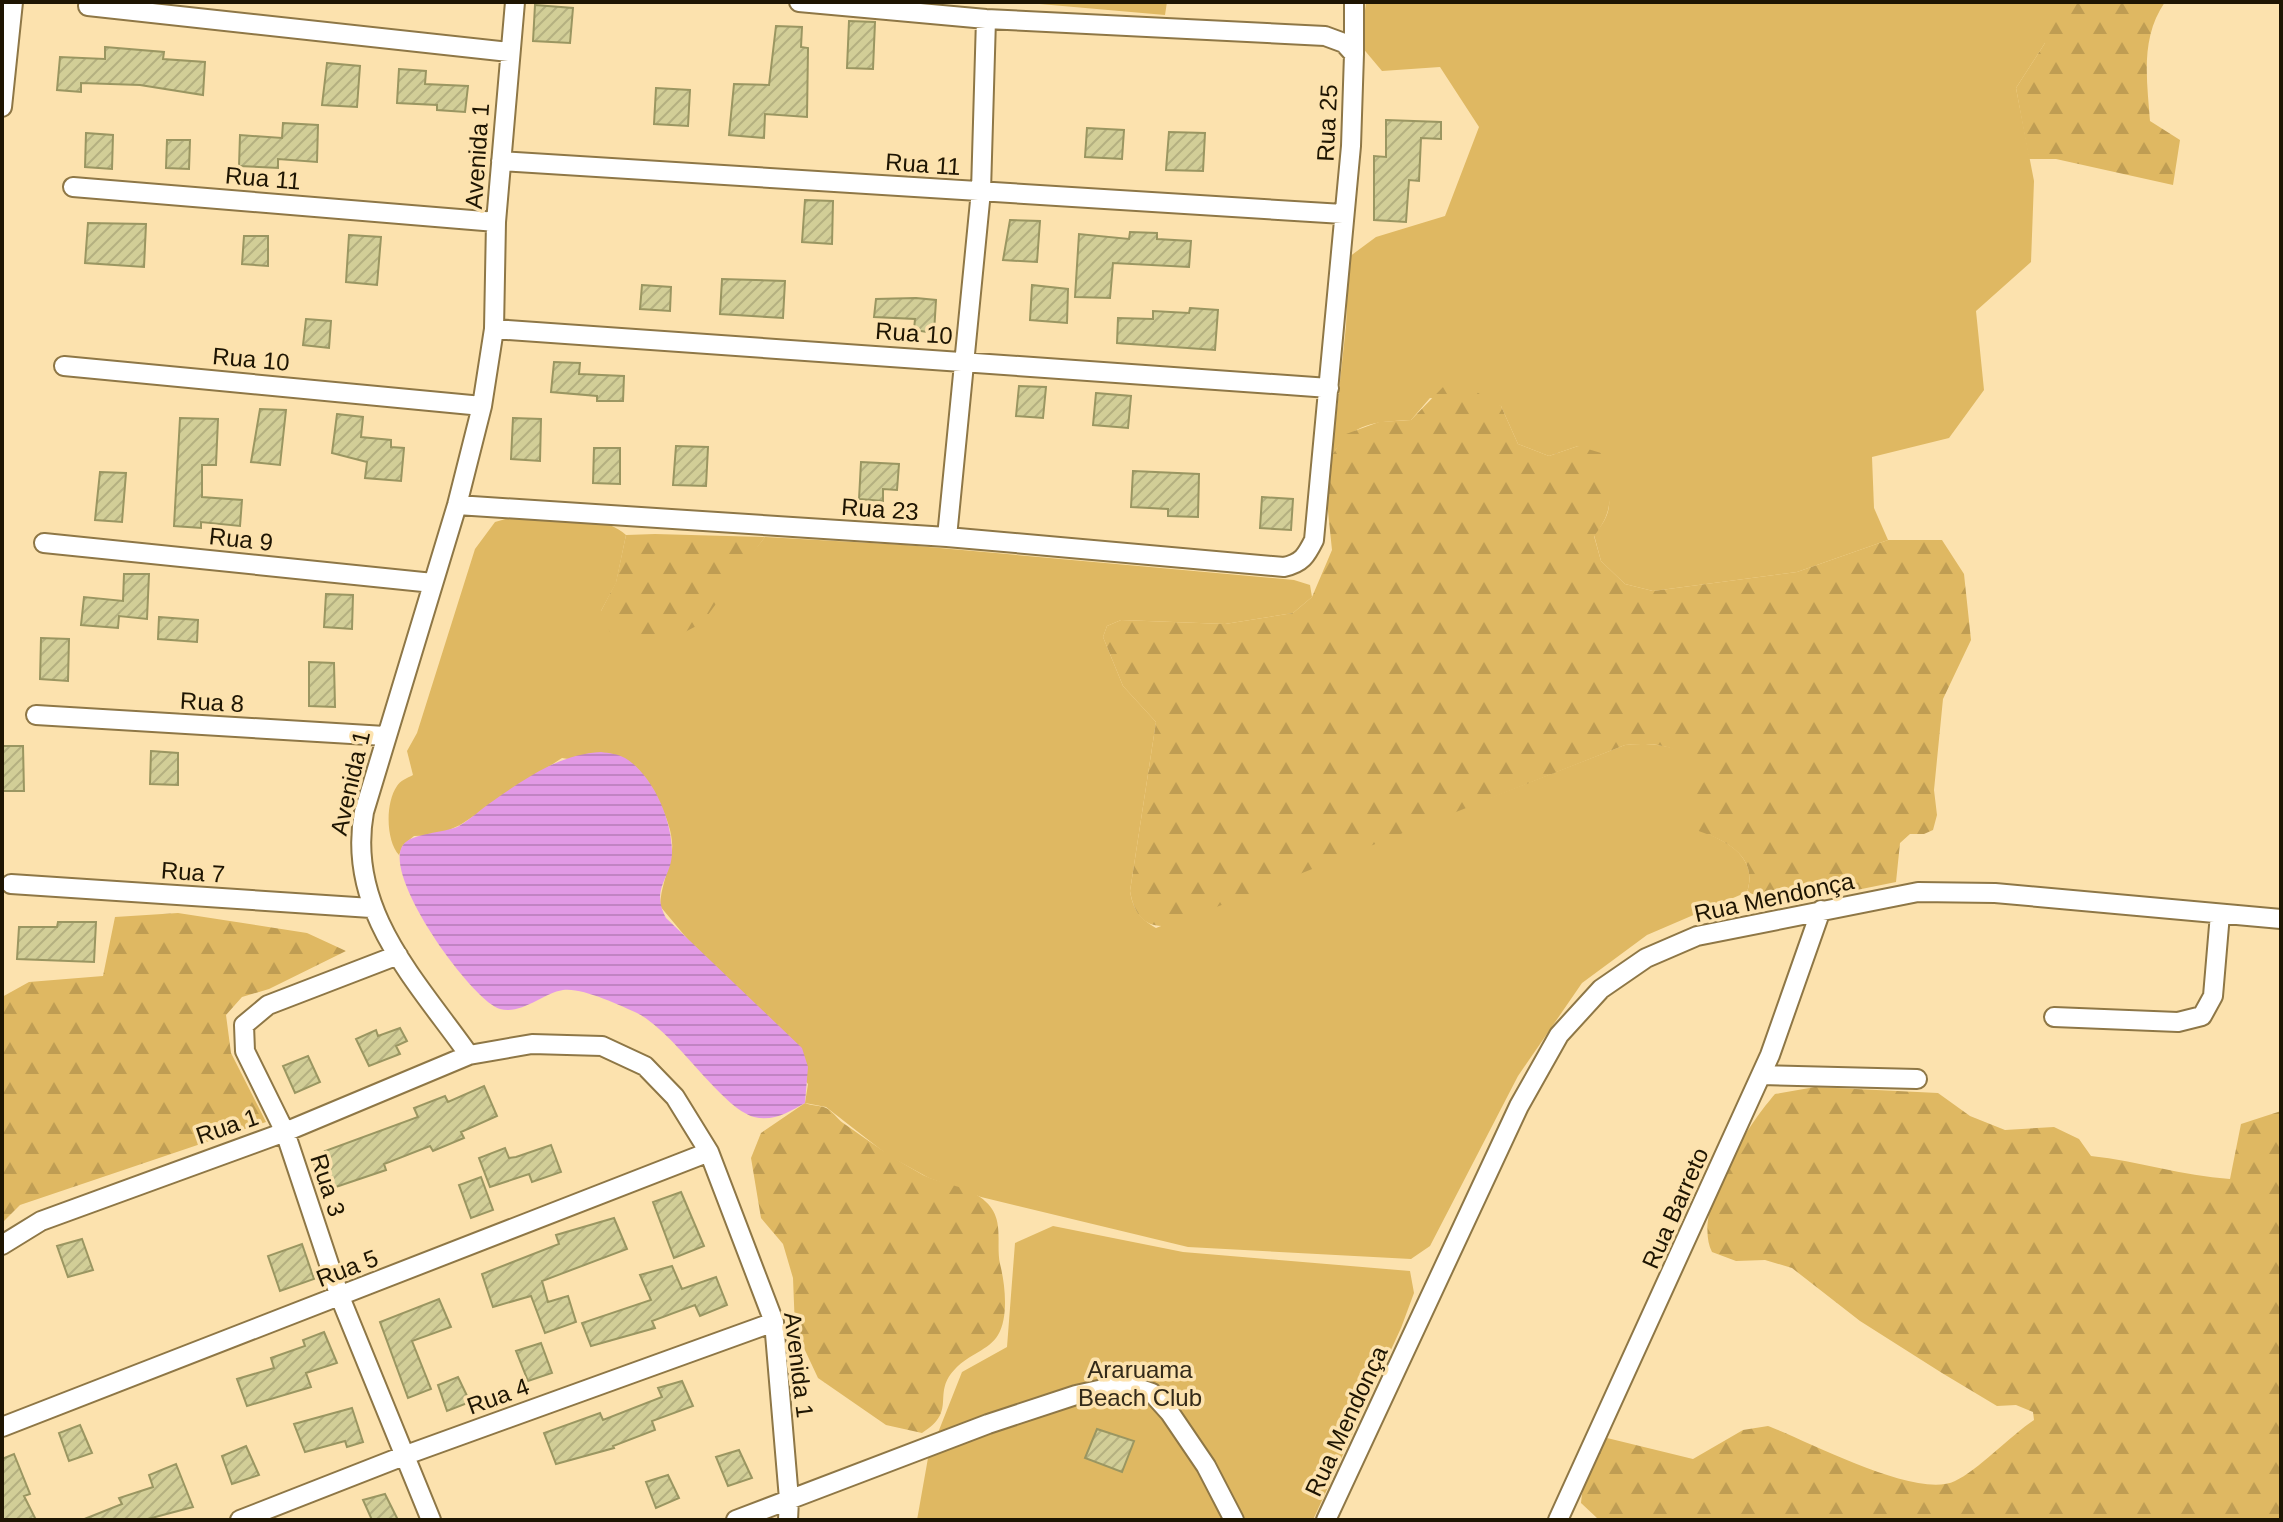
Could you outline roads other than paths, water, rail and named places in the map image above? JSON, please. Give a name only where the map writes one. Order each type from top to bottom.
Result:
[{"type":"street","points":[[2,107],[13,2]]},
{"type":"street","name":"Avenida 1","points":[[515,2],[496,222],[494,329],[482,406],[457,505],[385,736],[359,838],[363,884],[371,908],[398,955],[469,1055],[532,1044],[602,1046],[645,1066],[675,1097],[709,1152],[774,1322],[789,1499],[788,1520]]},
{"type":"street","name":"Rua 25","points":[[799,2],[986,19],[1325,36],[1344,43],[1354,54],[1351,146],[1314,540],[1299,564]]},
{"type":"street","points":[[1354,2],[1354,54]]},
{"type":"street","points":[[88,6],[509,52]]},
{"type":"street","points":[[947,537],[981,191],[986,19]]},
{"type":"street","name":"Rua 11","points":[[501,161],[1343,214]]},
{"type":"street","name":"Rua 11","points":[[73,187],[496,222]]},
{"type":"street","name":"Rua 10","points":[[494,329],[1329,388]]},
{"type":"street","name":"Rua 10","points":[[64,366],[482,406]]},
{"type":"street","name":"Rua 23","points":[[457,505],[947,537],[1284,567],[1299,564]]},
{"type":"street","name":"Rua 9","points":[[44,543],[433,583]]},
{"type":"street","name":"Rua 8","points":[[36,715],[385,736]]},
{"type":"street","name":"Rua 7","points":[[11,884],[371,908]]},
{"type":"street","name":"Rua Mendonça","points":[[1326,1520],[1519,1106],[1559,1035],[1601,989],[1646,958],[1697,936],[1918,892],[1995,893],[2281,919]]},
{"type":"street","name":"Rua Barreto","points":[[1558,1520],[1761,1075],[1821,910]]},
{"type":"street","points":[[2054,1017],[2178,1022],[2202,1016],[2213,996],[2220,914]]},
{"type":"street","name":"Rua 3","points":[[398,955],[268,1005],[244,1025],[245,1051],[285,1132],[340,1297],[431,1520]]},
{"type":"street","name":"Rua 1","points":[[2,1245],[41,1221],[285,1132],[469,1055]]},
{"type":"street","points":[[1761,1075],[1917,1079]]},
{"type":"street","name":"Rua 5","points":[[2,1427],[709,1152]]},
{"type":"street","name":"Rua 4","points":[[240,1520],[406,1455],[774,1322]]},
{"type":"street","points":[[736,1520],[988,1424],[1076,1395],[1126,1384],[1152,1393],[1170,1413],[1206,1466],[1234,1520]]},
{"type":"park label","name":"Araruama Beach Club","points":[[1140,1383]]}]
